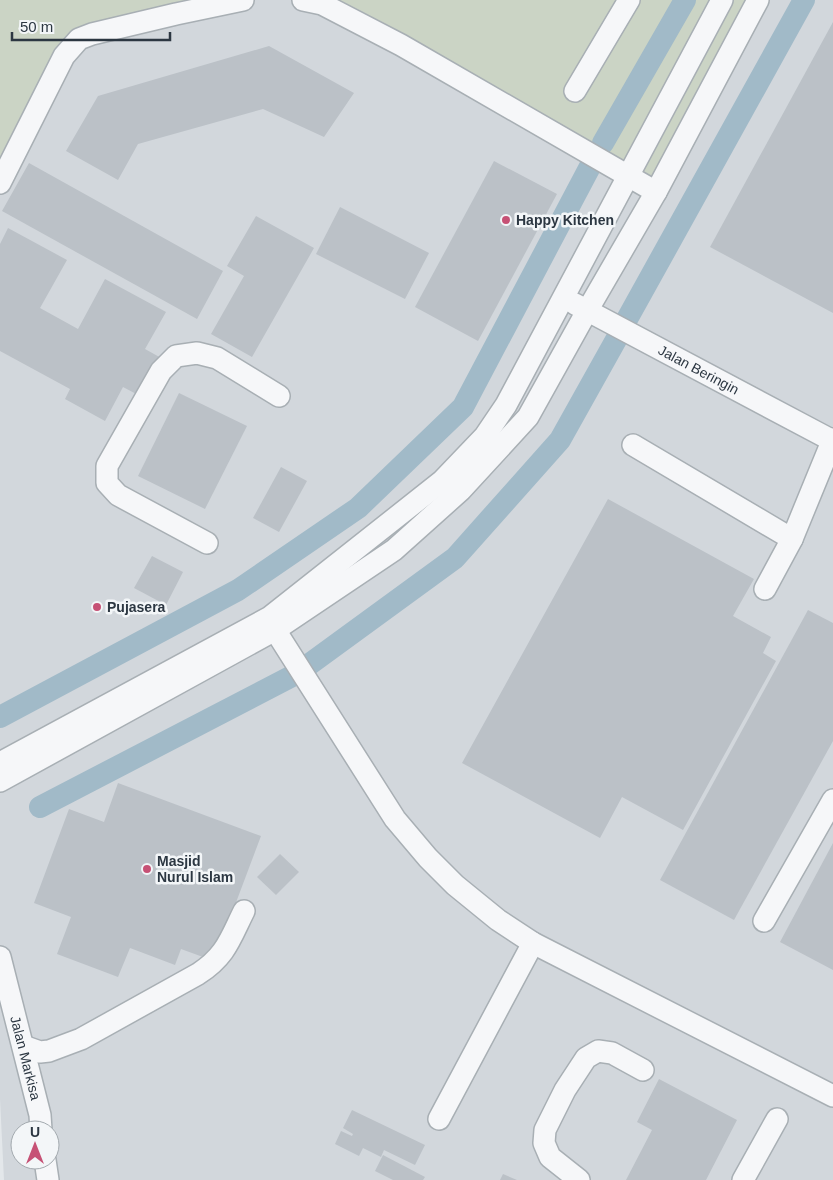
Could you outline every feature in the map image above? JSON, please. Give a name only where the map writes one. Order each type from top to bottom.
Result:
[{"type":"street","points":[[0,183],[64,56],[79,39],[157,18],[242,0]]},
{"type":"street","points":[[302,0],[322,4],[402,45],[656,192]]},
{"type":"street","points":[[575,92],[629,0]]},
{"type":"street","points":[[0,763],[270,616],[442,481],[486,436],[506,405],[722,0]]},
{"type":"street","points":[[0,781],[276,630],[394,550],[461,490],[528,417],[587,310],[656,192],[758,0]]},
{"type":"street","name":"Jalan Beringin","points":[[563,299],[833,440]]},
{"type":"street","points":[[207,543],[118,495],[108,483],[108,466],[161,371],[176,356],[197,353],[217,358],[279,396]]},
{"type":"street","points":[[765,589],[792,539],[833,440]]},
{"type":"street","points":[[633,445],[792,539]]},
{"type":"street","points":[[276,630],[395,818],[428,858],[455,885],[498,920],[533,943],[833,1096]]},
{"type":"street","points":[[764,921],[833,800]]},
{"type":"street","points":[[23,1046],[40,1052],[49,1052],[81,1039],[198,974],[211,966],[222,955],[244,911]]},
{"type":"street","points":[[439,1119],[533,943]]},
{"type":"street","name":"Jalan Markisa","points":[[0,957],[41,1120]]},
{"type":"street","points":[[579,1180],[550,1157],[544,1143],[545,1130],[565,1090],[586,1058],[598,1051],[612,1053],[643,1070]]},
{"type":"street","points":[[743,1180],[777,1119]]},
{"type":"shaded area","points":[[0,0],[833,0],[833,1180],[4,1180],[0,1099]]},
{"type":"green space","points":[[0,0],[255,0],[70,42],[0,178]]},
{"type":"green space","points":[[306,0],[752,0],[652,187]]},
{"type":"building","points":[[833,22],[833,313],[710,247]]},
{"type":"building","points":[[269,46],[354,93],[324,137],[263,109],[138,144],[118,180],[66,151],[98,96]]},
{"type":"building","points":[[494,161],[557,194],[478,341],[415,307]]},
{"type":"building","points":[[29,163],[223,271],[197,319],[2,211]]},
{"type":"building","points":[[340,207],[429,253],[405,299],[316,254]]},
{"type":"building","points":[[256,216],[314,248],[252,357],[211,334],[244,276],[227,266]]},
{"type":"building","points":[[8,228],[67,260],[40,308],[78,329],[105,279],[166,312],[145,349],[163,359],[142,397],[123,387],[105,421],[65,399],[70,389],[0,351],[0,244]]},
{"type":"building","points":[[179,393],[247,426],[205,509],[138,476]]},
{"type":"building","points":[[281,467],[307,481],[279,532],[253,518]]},
{"type":"building","points":[[608,499],[754,579],[733,616],[771,637],[763,653],[776,661],[683,830],[622,797],[600,838],[462,763]]},
{"type":"building","points":[[152,556],[183,572],[166,605],[134,588]]},
{"type":"building","points":[[808,610],[833,623],[833,741],[734,920],[660,880]]},
{"type":"building","name":"Masjid Nurul Islam","points":[[118,783],[261,836],[214,961],[181,949],[175,965],[130,948],[118,977],[57,954],[71,917],[34,903],[69,809],[104,822]]},
{"type":"building","points":[[833,843],[833,970],[780,942]]},
{"type":"building","points":[[280,854],[299,872],[276,895],[257,877]]},
{"type":"building","points":[[659,1079],[737,1120],[706,1180],[626,1180],[652,1130],[637,1122]]},
{"type":"building","points":[[352,1110],[425,1145],[415,1165],[384,1150],[381,1157],[363,1148],[359,1156],[335,1144],[341,1131],[352,1136],[353,1134],[343,1128]]},
{"type":"building","points":[[383,1155],[425,1177],[423,1180],[393,1180],[375,1171]]},
{"type":"building","points":[[503,1174],[517,1180],[500,1180]]},
{"type":"waterway","points":[[603,143],[685,0]]},
{"type":"waterway","points":[[626,321],[804,0]]},
{"type":"waterway","points":[[0,717],[238,590],[358,508],[463,407],[593,161]]},
{"type":"waterway","points":[[307,666],[455,558],[560,440],[617,338]]},
{"type":"waterway","points":[[40,807],[298,673]]},
{"type":"place","name":"Happy Kitchen","points":[[506,220]]},
{"type":"place","name":"Pujasera","points":[[97,607]]},
{"type":"place","name":"Masjid Nurul Islam","points":[[147,869]]}]
